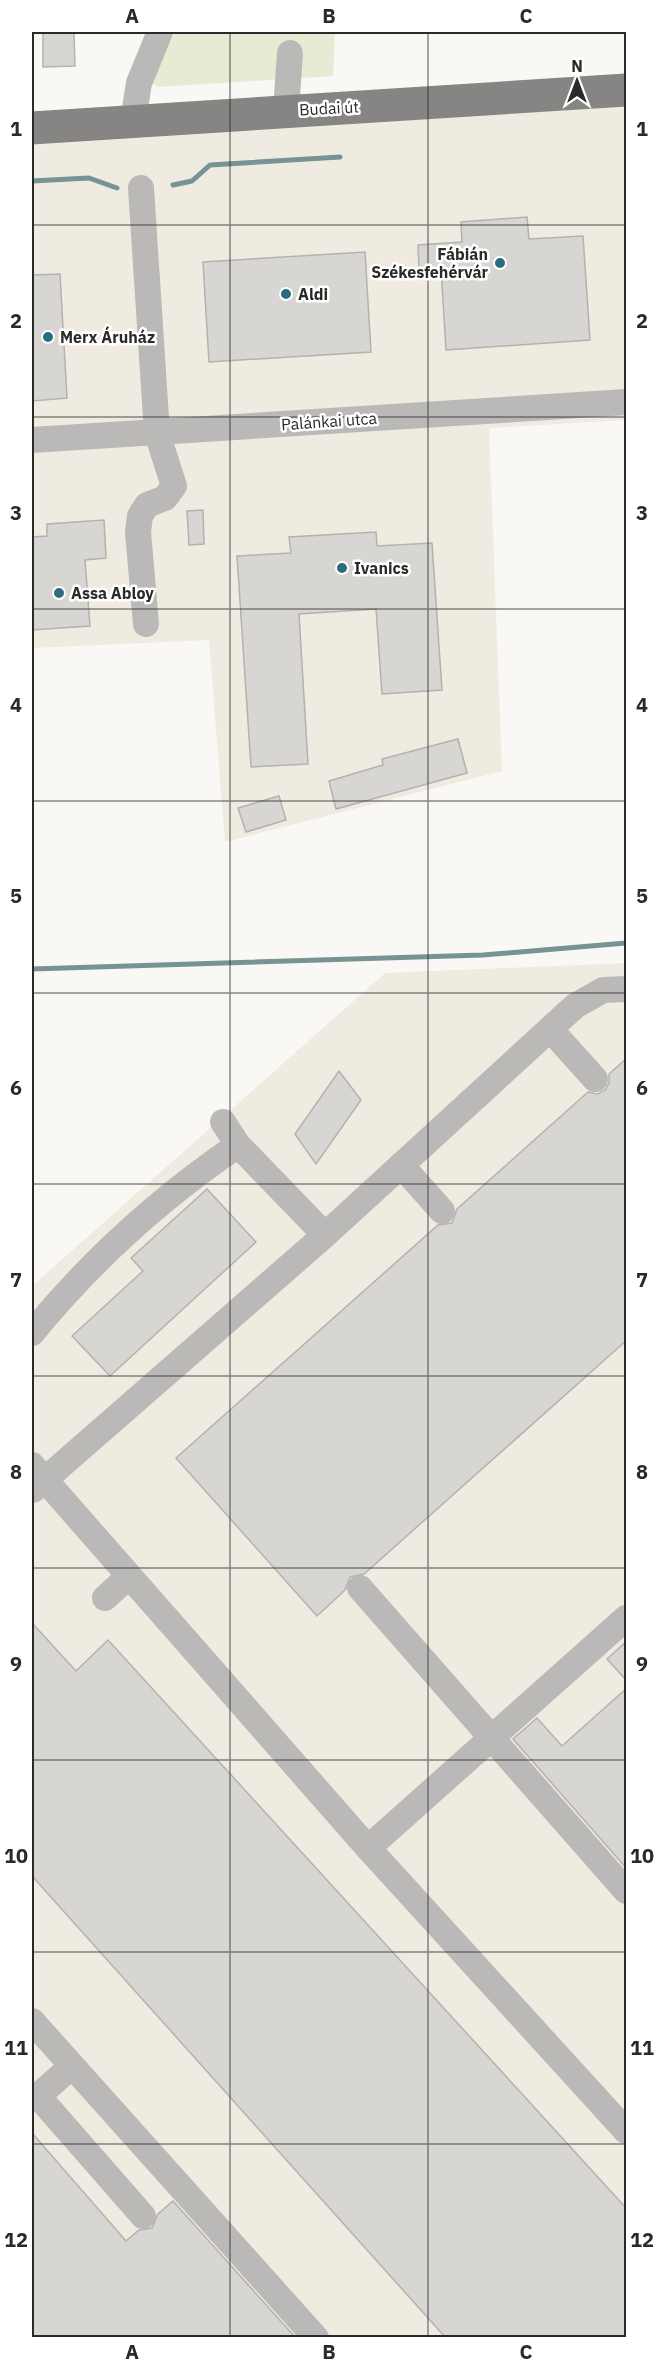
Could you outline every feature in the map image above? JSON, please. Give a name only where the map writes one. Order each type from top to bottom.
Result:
[{"type":"main road","name":"Budai út","points":[[32,128],[627,90]]},
{"type":"street","points":[[133,120],[140,83],[159,32]]},
{"type":"street","points":[[286,111],[290,53]]},
{"type":"street","points":[[141,188],[158,432],[174,486],[165,498],[147,505],[140,516],[138,531],[146,624]]},
{"type":"street","name":"Palánkai utca","points":[[32,441],[627,402]]},
{"type":"street","points":[[627,989],[603,990],[591,996],[550,1029],[325,1234],[36,1479],[129,1576],[368,1848],[627,2131]]},
{"type":"street","points":[[550,1029],[595,1080]]},
{"type":"street","points":[[223,1122],[238,1145],[325,1234]]},
{"type":"street","points":[[32,1334],[68,1289],[193,1175],[238,1145]]},
{"type":"street","points":[[401,1165],[442,1211]]},
{"type":"street","points":[[105,1598],[129,1576]]},
{"type":"street","points":[[360,1588],[627,1891]]},
{"type":"street","points":[[368,1848],[627,1618]]},
{"type":"street","points":[[32,2021],[316,2337]]},
{"type":"street","points":[[72,2066],[38,2096],[143,2216]]},
{"type":"shaded area","points":[[626,106],[626,420],[489,428],[502,771],[225,842],[209,640],[32,648],[32,145]]},
{"type":"shaded area","points":[[626,963],[626,2337],[32,2337],[32,1286],[385,973]]},
{"type":"green space","points":[[175,32],[335,32],[333,76],[157,87],[152,82]]},
{"type":"building","points":[[43,33],[74,33],[75,66],[43,67]]},
{"type":"building","points":[[527,217],[529,239],[583,236],[590,340],[446,350],[441,269],[419,271],[418,245],[462,242],[461,222]]},
{"type":"building","name":"Aldi","points":[[365,252],[371,352],[209,362],[203,262]]},
{"type":"building","name":"Merx Áruház","points":[[60,274],[67,398],[32,401],[32,275]]},
{"type":"building","points":[[203,510],[204,544],[189,545],[187,511]]},
{"type":"building","name":"Assa Abloy","points":[[104,520],[106,558],[85,560],[90,626],[32,630],[32,537],[47,536],[47,524]]},
{"type":"building","points":[[376,532],[377,546],[432,543],[442,690],[382,694],[376,609],[299,614],[308,764],[251,767],[237,556],[291,553],[289,537]]},
{"type":"building","points":[[458,739],[467,773],[336,809],[329,781],[383,765],[382,759]]},
{"type":"building","points":[[279,796],[286,820],[246,832],[238,808]]},
{"type":"building","points":[[627,1058],[627,1340],[364,1574],[350,1577],[345,1590],[317,1616],[176,1458],[438,1225],[452,1223],[457,1209],[588,1092],[598,1094],[605,1090],[609,1083],[609,1074]]},
{"type":"building","points":[[339,1071],[361,1100],[316,1164],[295,1134]]},
{"type":"building","points":[[207,1189],[256,1242],[110,1376],[72,1336],[143,1271],[131,1258]]},
{"type":"building","points":[[32,1623],[76,1671],[108,1640],[627,2209],[627,2337],[445,2337],[32,1876]]},
{"type":"building","points":[[627,1641],[627,1681],[607,1659]]},
{"type":"building","points":[[627,1688],[627,1869],[513,1739],[537,1718],[562,1746]]},
{"type":"building","points":[[32,2133],[126,2241],[139,2230],[152,2228],[158,2214],[173,2201],[295,2337],[32,2337]]},
{"type":"waterway","points":[[173,185],[192,181],[210,165],[340,157]]},
{"type":"waterway","points":[[32,181],[89,178],[117,188]]},
{"type":"waterway","points":[[32,969],[483,955],[626,943]]},
{"type":"place","name":"Fábián Székesfehérvár","points":[[500,263]]},
{"type":"place","name":"Aldi","points":[[286,294]]},
{"type":"place","name":"Merx Áruház","points":[[48,337]]},
{"type":"place","name":"Ivanics","points":[[342,568]]},
{"type":"place","name":"Assa Abloy","points":[[59,593]]}]
